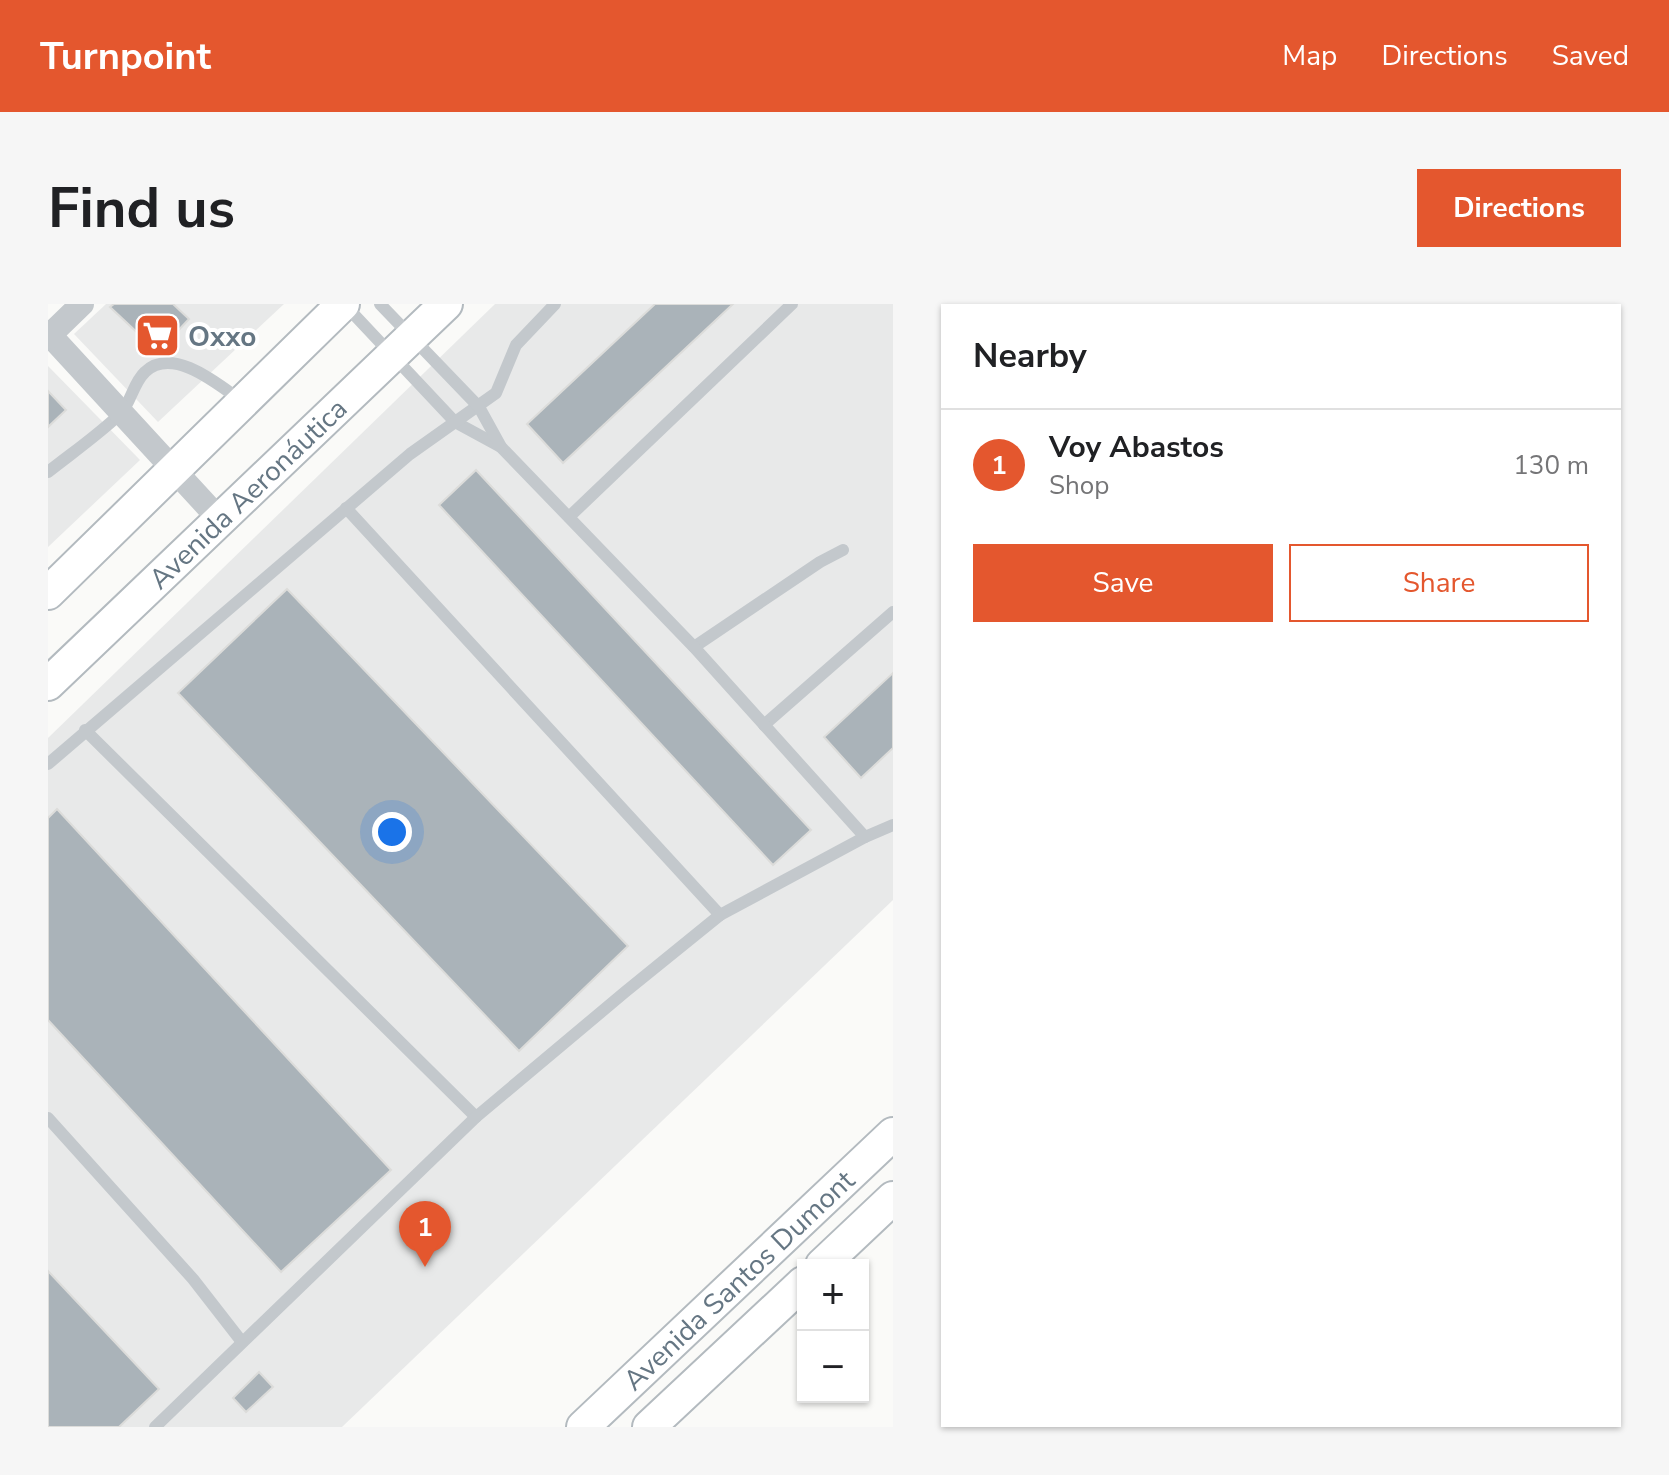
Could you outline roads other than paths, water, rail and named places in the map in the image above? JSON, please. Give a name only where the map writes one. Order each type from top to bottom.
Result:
[{"type":"main road","points":[[48,593],[344,304]]},
{"type":"main road","name":"Avenida Aeronáutica","points":[[48,684],[446,304]]},
{"type":"main road","name":"Avenida Santos Dumont","points":[[583,1427],[893,1134]]},
{"type":"main road","name":"Avenida Santos Dumont","points":[[828,1259],[893,1198]]},
{"type":"main road","name":"Avenida Santos Dumont","points":[[649,1427],[797,1289]]},
{"type":"street","points":[[82,304],[49,335],[221,521]]},
{"type":"lane","points":[[344,304],[479,407],[501,447],[694,647],[865,837]]},
{"type":"lane","points":[[380,304],[402,347],[455,422],[501,447]]},
{"type":"lane","points":[[48,764],[346,508],[496,393],[516,345],[555,304]]},
{"type":"lane","points":[[569,517],[792,304]]},
{"type":"lane","points":[[48,472],[122,412],[146,371],[157,365],[178,365],[201,371],[243,402]]},
{"type":"lane","points":[[346,508],[720,915]]},
{"type":"lane","points":[[694,647],[820,562],[843,550]]},
{"type":"lane","points":[[764,725],[893,612]]},
{"type":"lane","points":[[85,730],[476,1117]]},
{"type":"lane","points":[[155,1427],[476,1117],[720,915],[893,825]]},
{"type":"lane","points":[[48,1118],[193,1279],[242,1342]]},
{"type":"place","name":"Oxxo","points":[[157,336]]},
{"type":"place","name":"Voy Abastos","points":[[425,1267]]}]
